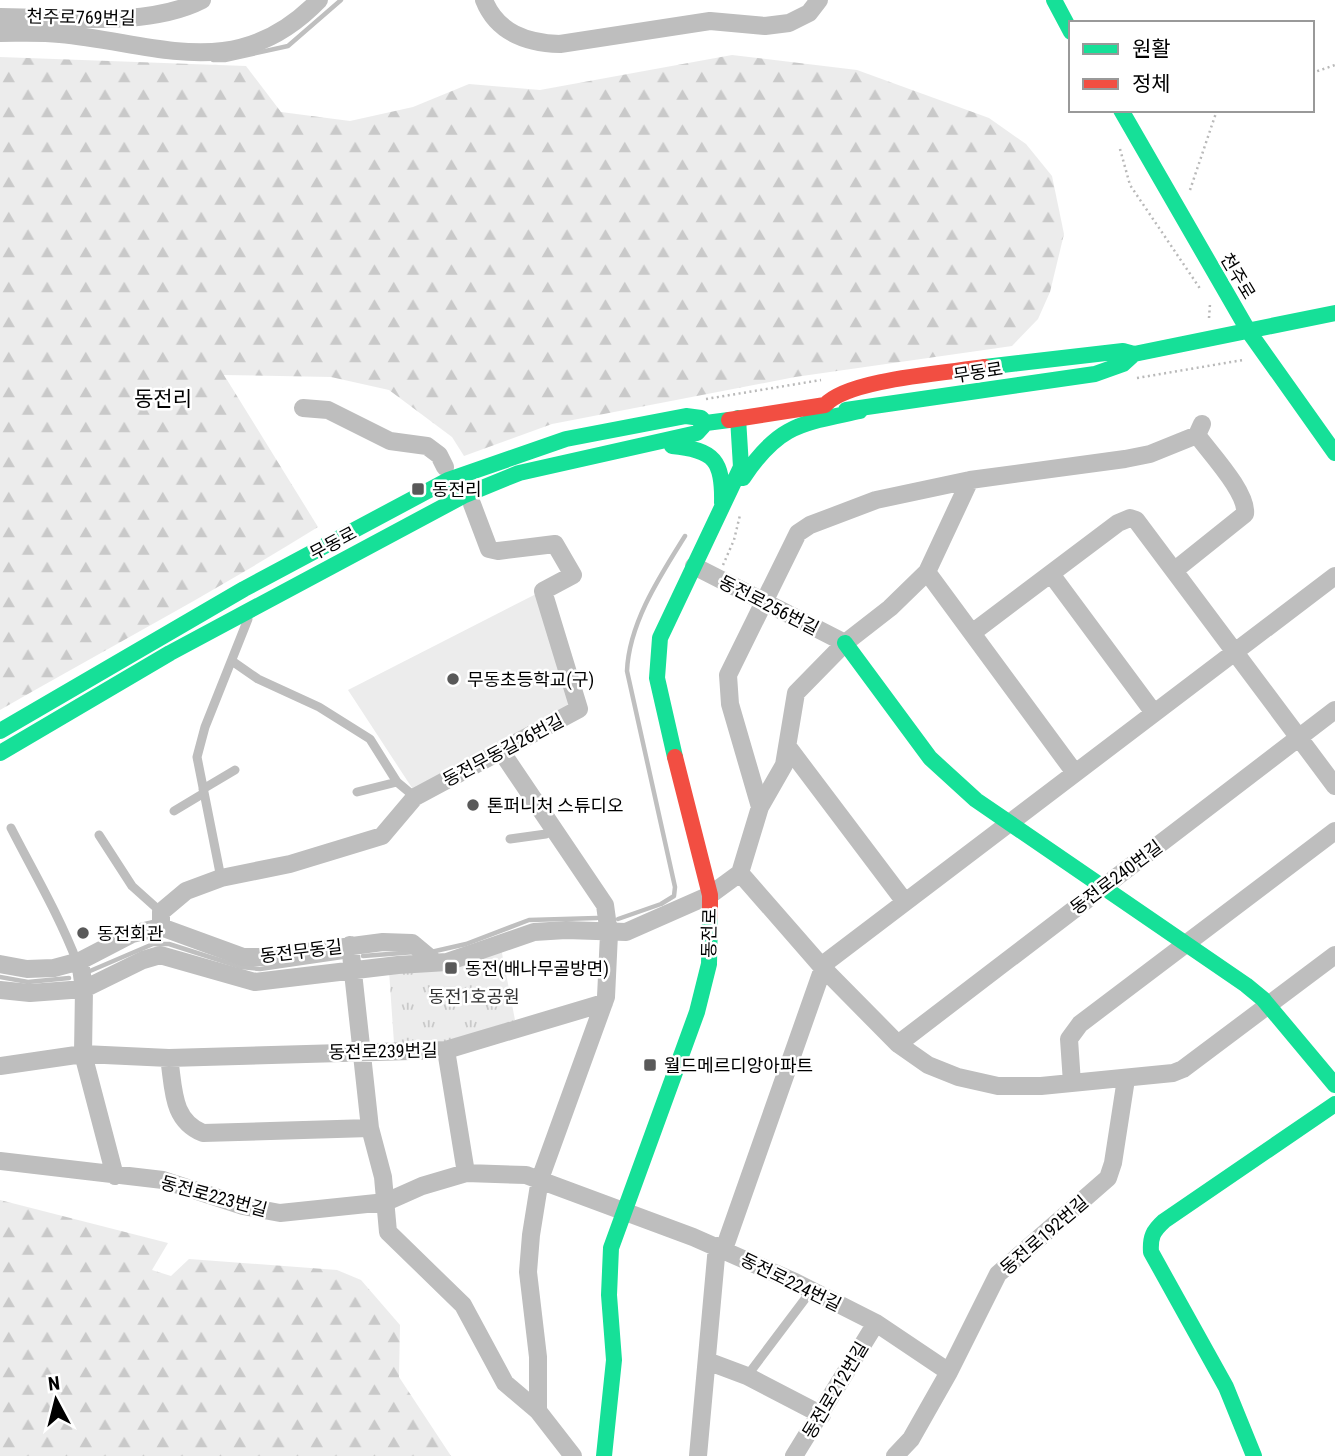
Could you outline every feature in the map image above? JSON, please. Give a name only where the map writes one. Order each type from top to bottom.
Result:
[{"type":"main road","points":[[1054,0],[1069,28]]},
{"type":"main road","name":"천주로","points":[[1122,112],[1249,332],[1335,453]]},
{"type":"main road","name":"무동로","points":[[825,405],[833,396],[857,387],[1064,356],[1123,351],[1134,354],[1335,313]]},
{"type":"main road","name":"무동로","points":[[0,753],[253,607],[465,495],[519,473],[636,444],[697,433],[706,423],[825,405],[834,410],[860,411],[1095,373],[1123,364],[1134,354]]},
{"type":"main road","points":[[721,514],[758,453],[778,433],[860,411]]},
{"type":"main road","name":"무동로","points":[[0,731],[244,589],[448,480],[566,439],[686,416],[701,418],[706,423]]},
{"type":"main road","name":"동전로","points":[[604,1456],[614,1360],[609,1295],[611,1248],[697,1013],[709,964],[710,895],[657,678],[660,638],[741,467],[738,418]]},
{"type":"main road","points":[[636,444],[700,447],[711,454],[721,472],[721,514]]},
{"type":"main road","points":[[845,643],[944,773],[1009,822],[1246,985],[1268,1006],[1335,1085]]},
{"type":"main road","points":[[1254,1456],[1226,1387],[1158,1268],[1150,1240],[1153,1231],[1164,1221],[1335,1104]]},
{"type":"street","name":"천주로769번길","points":[[0,16],[146,18],[186,8],[202,0]]},
{"type":"street","points":[[0,33],[59,34],[183,53],[224,53],[268,38],[319,0]]},
{"type":"street","points":[[484,0],[498,26],[539,43],[560,44],[699,22],[765,26],[789,23],[808,13],[819,0]]},
{"type":"street","points":[[303,408],[328,410],[390,441],[427,446],[439,456],[445,467]]},
{"type":"street","points":[[760,807],[727,687],[732,663],[761,603],[798,533],[810,525],[876,500],[970,480],[1150,454],[1200,430],[1237,488],[1246,508],[1245,514],[1175,570]]},
{"type":"street","points":[[0,990],[30,993],[84,989],[142,960],[160,955],[255,982],[441,963],[534,932],[566,930],[610,934],[643,926],[710,895],[740,873],[760,807],[776,783],[789,747],[796,693],[845,643],[890,608],[927,572],[970,480]]},
{"type":"street","name":"동전무동길26번길","points":[[161,919],[186,891],[220,878],[369,842],[382,836],[415,797],[579,709],[543,590],[573,575],[555,544],[498,551],[489,549],[472,504]]},
{"type":"street","points":[[972,633],[1130,518],[1140,524],[1335,786]]},
{"type":"street","name":"동전로256번길","points":[[694,566],[761,603],[845,643]]},
{"type":"street","points":[[927,572],[1075,773]]},
{"type":"street","points":[[1051,573],[1154,713]]},
{"type":"street","points":[[698,1456],[720,1248],[823,968],[842,948],[1335,576]]},
{"type":"street","name":"동전로240번길","points":[[898,1044],[1335,710]]},
{"type":"street","points":[[789,747],[905,902]]},
{"type":"street","points":[[501,751],[605,905],[610,934],[604,1003],[540,1179],[528,1256],[538,1357],[538,1411]]},
{"type":"street","points":[[1072,1083],[1069,1048],[1072,1033],[1335,831]]},
{"type":"street","points":[[740,873],[823,968],[898,1044],[928,1065],[976,1082],[998,1086],[1126,1079],[1183,1069],[1335,955]]},
{"type":"street","points":[[0,964],[42,969],[78,961],[161,919]]},
{"type":"street","name":"동전무동길","points":[[161,919],[243,957],[268,957],[350,945],[412,943],[441,963]]},
{"type":"street","points":[[350,945],[355,970],[370,1128],[386,1202],[388,1232],[463,1305],[505,1383],[538,1411],[573,1456]]},
{"type":"street","points":[[78,961],[84,989],[83,1054],[114,1176]]},
{"type":"street","name":"동전로239번길","points":[[0,1066],[83,1054],[169,1058],[446,1050],[604,1003]]},
{"type":"street","points":[[446,1050],[466,1172]]},
{"type":"street","points":[[169,1058],[178,1113],[189,1127],[203,1133],[370,1128]]},
{"type":"street","name":"동전로192번길","points":[[895,1456],[911,1439],[949,1372],[998,1274],[1108,1178],[1113,1163],[1126,1079]]},
{"type":"street","name":"동전로223번길","points":[[0,1161],[163,1180],[243,1206],[280,1213],[386,1202],[422,1186],[466,1172],[501,1172],[540,1179],[623,1212]]},
{"type":"street","name":"동전로224번길","points":[[623,1212],[720,1248],[811,1291],[876,1323],[949,1372]]},
{"type":"street","name":"동전로212번길","points":[[794,1456],[822,1415],[876,1323]]},
{"type":"street","points":[[707,1361],[747,1376],[822,1415]]},
{"type":"lane","points":[[220,878],[197,757],[205,727],[253,607]]},
{"type":"lane","points":[[232,661],[258,679],[319,707],[370,739],[397,782],[415,797]]},
{"type":"lane","points":[[174,811],[235,770]]},
{"type":"lane","points":[[357,792],[397,782]]},
{"type":"lane","points":[[510,839],[546,834],[552,827]]},
{"type":"lane","points":[[11,828],[42,891],[55,908],[78,961]]},
{"type":"lane","points":[[99,835],[132,886],[161,919]]},
{"type":"lane","points":[[747,1376],[811,1291]]},
{"type":"path","points":[[1314,72],[1335,65]]},
{"type":"path","points":[[1189,193],[1216,112]]},
{"type":"path","points":[[1120,149],[1130,185],[1202,292]]},
{"type":"path","points":[[1206,322],[1212,314],[1210,303]]},
{"type":"path","points":[[1134,378],[1243,360]]},
{"type":"path","points":[[697,401],[829,379]]},
{"type":"path","points":[[724,571],[722,565],[734,540],[742,508]]},
{"type":"green space","points":[[732,55],[857,70],[989,118],[1026,144],[1052,176],[1064,234],[1050,292],[1038,319],[1012,346],[795,377],[552,424],[464,456],[452,437],[389,390],[331,377],[224,375],[318,527],[0,710],[0,57],[246,66],[281,112],[350,121],[413,107],[469,84],[540,90]]},
{"type":"green space","name":"무동초등학교(구)","points":[[540,592],[575,708],[416,794],[348,690]]},
{"type":"green space","name":"동전1호공원","points":[[501,948],[515,1020],[451,1041],[394,1043],[389,971],[443,971]]},
{"type":"green space","points":[[0,1200],[168,1243],[152,1270],[171,1276],[189,1259],[337,1270],[361,1280],[400,1325],[399,1377],[451,1456],[0,1456]]},
{"type":"waterway","points":[[213,60],[225,60],[288,46],[341,0]]},
{"type":"waterway","points":[[618,919],[661,904],[674,896],[675,887],[627,671],[633,635],[647,600],[685,536]]},
{"type":"waterway","points":[[431,952],[466,944],[529,920],[597,918]]},
{"type":"waterway","points":[[90,971],[153,944],[169,944],[241,967],[260,969],[342,957]]},
{"type":"waterway","points":[[363,956],[415,952]]},
{"type":"waterway","points":[[0,977],[28,982],[69,978]]},
{"type":"traffic: fast","points":[[1054,0],[1069,28]]},
{"type":"traffic: fast","points":[[1122,112],[1249,332],[1335,453]]},
{"type":"traffic: fast","points":[[985,367],[1123,351],[1134,354],[1335,313]]},
{"type":"traffic: fast","points":[[846,410],[1095,374],[1123,364],[1134,354]]},
{"type":"traffic: fast","points":[[743,478],[768,447],[792,429],[821,419],[860,411]]},
{"type":"traffic: fast","points":[[0,731],[244,589],[448,480],[566,439],[686,416],[701,418],[706,423],[729,420]]},
{"type":"traffic: fast","points":[[675,757],[657,678],[660,638],[741,467],[738,418]]},
{"type":"traffic: fast","points":[[0,753],[170,653],[465,495],[519,473],[697,433],[706,423]]},
{"type":"traffic: fast","points":[[672,446],[698,451],[714,460],[721,477],[722,503]]},
{"type":"traffic: fast","points":[[845,643],[930,758],[976,800],[1246,985],[1263,999],[1335,1085]]},
{"type":"traffic: fast","points":[[604,1456],[614,1360],[609,1295],[611,1248],[697,1012],[709,964],[710,916]]},
{"type":"traffic: fast","points":[[1254,1456],[1226,1387],[1151,1252],[1152,1238],[1164,1221],[1335,1104]]},
{"type":"traffic: jam","points":[[729,420],[825,405],[837,396],[876,383],[985,367]]},
{"type":"traffic: jam","points":[[675,757],[710,895],[710,916]]},
{"type":"place","name":"동전리","points":[[418,489]]},
{"type":"place","name":"무동초등학교(구)","points":[[453,679]]},
{"type":"place","name":"톤퍼니처 스튜디오","points":[[473,805]]},
{"type":"place","name":"동전회관","points":[[83,933]]},
{"type":"place","name":"동전(배나무골방면)","points":[[451,968]]},
{"type":"place","name":"월드메르디앙아파트","points":[[650,1065]]},
{"type":"district","name":"동전리","points":[[163,399]]}]
